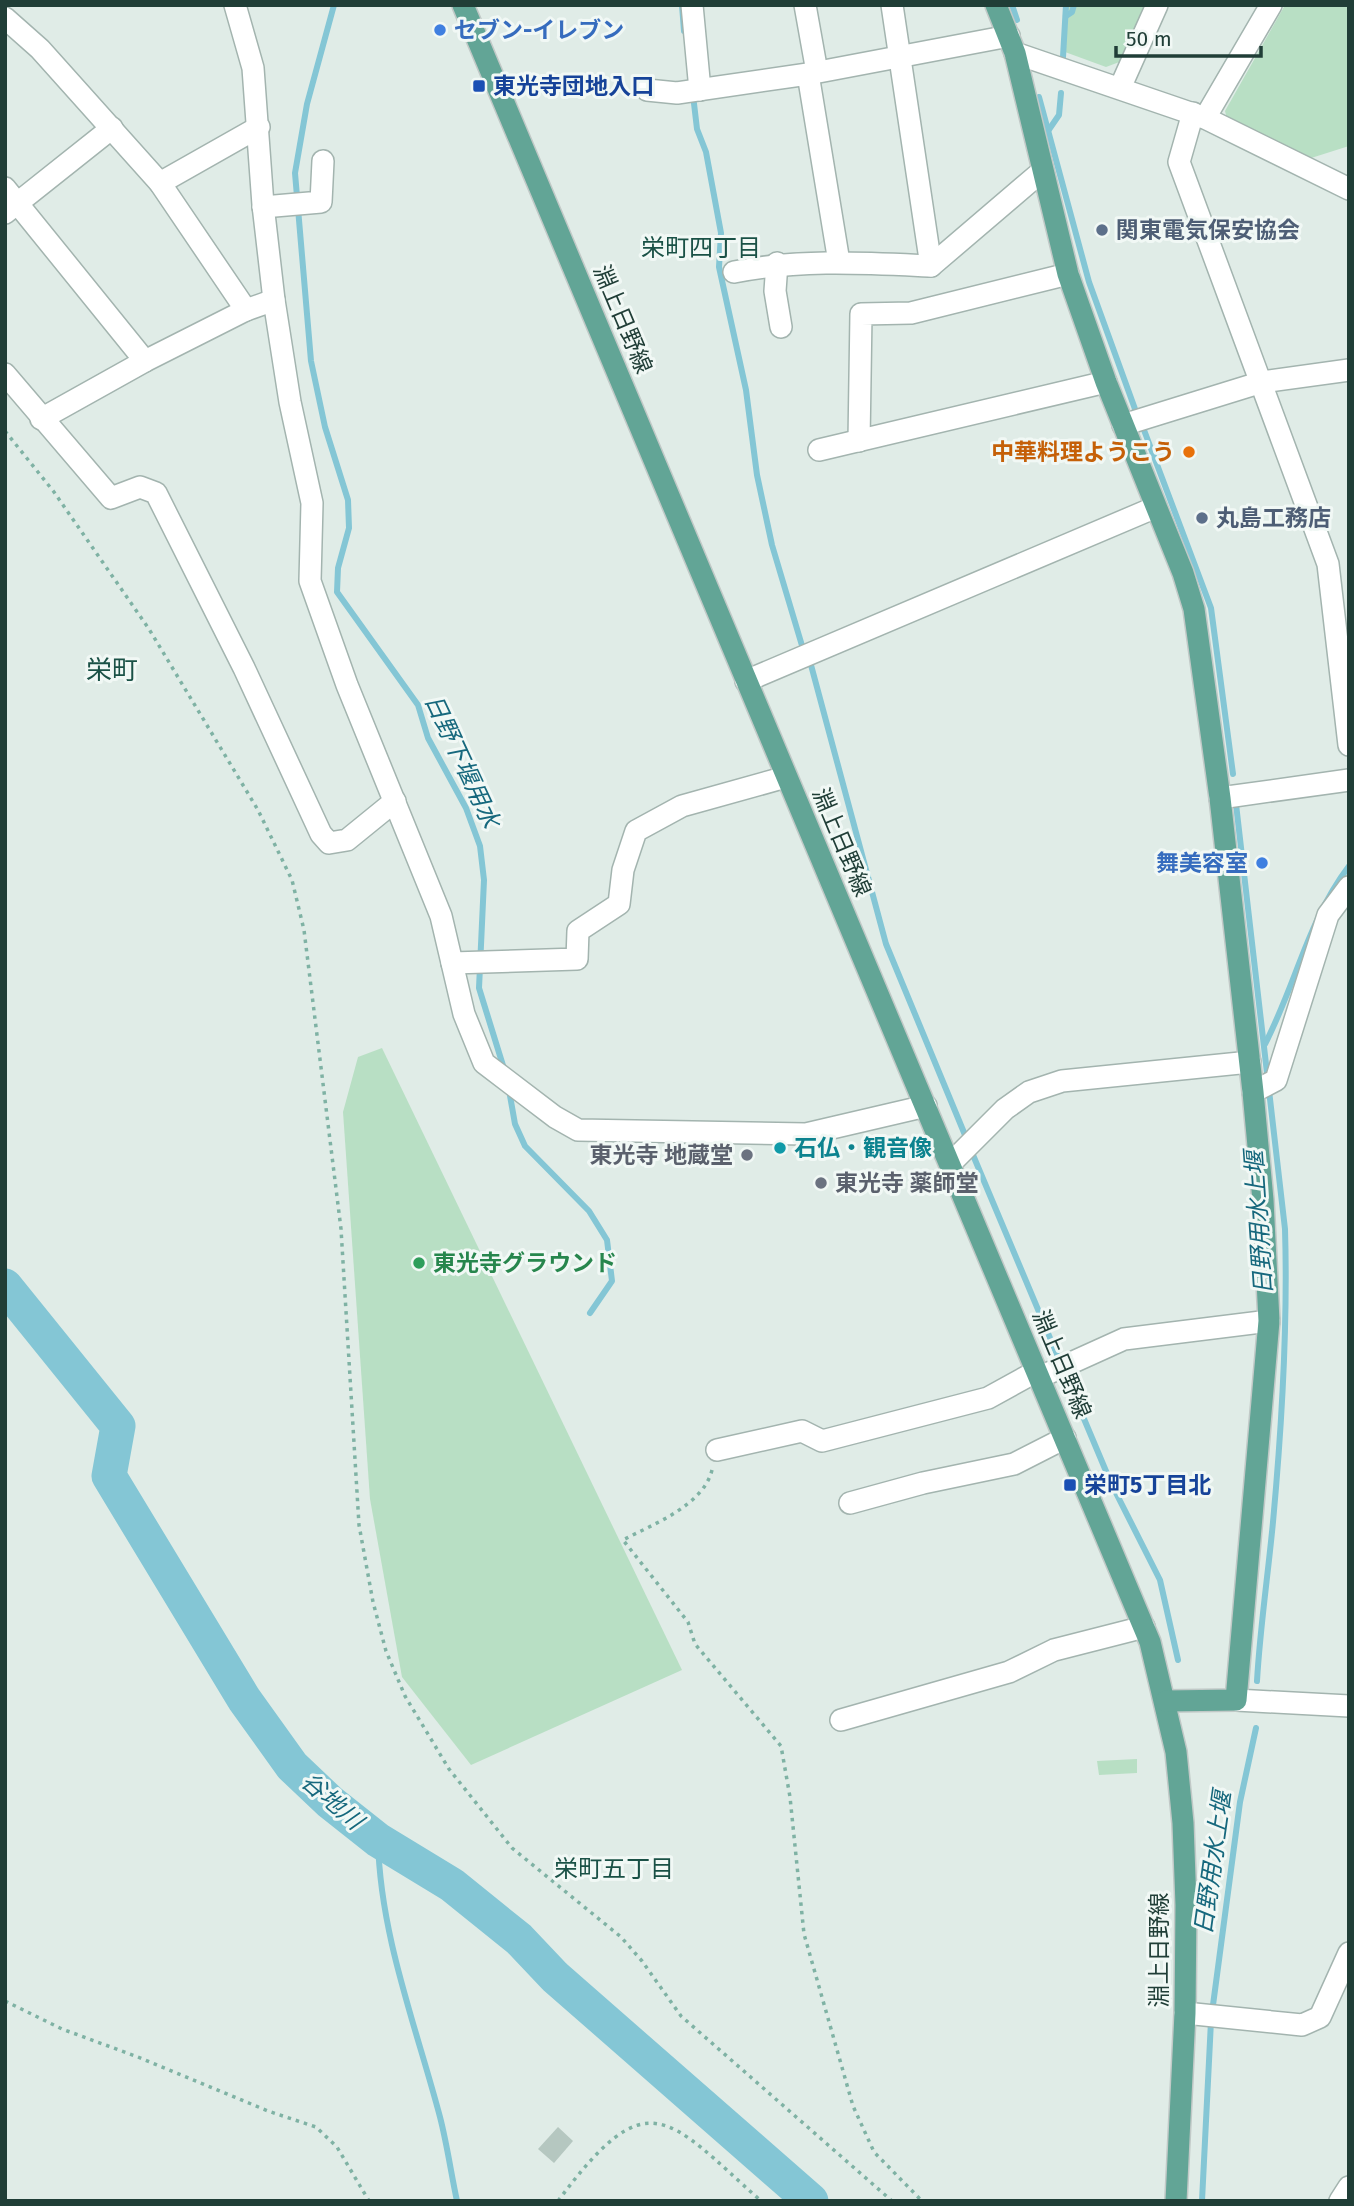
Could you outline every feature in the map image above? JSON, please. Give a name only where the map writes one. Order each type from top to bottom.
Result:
[{"type":"main road","name":"淵上日野線","points":[[463,5],[1144,1627],[1166,1701],[1177,1752],[1182,1822],[1186,1905],[1185,2013],[1176,2201]]},
{"type":"main road","points":[[996,5],[1012,45],[1068,274],[1106,382],[1194,609],[1220,798],[1250,1062],[1263,1200],[1269,1321],[1236,1700],[1166,1701]]},
{"type":"street","points":[[235,5],[253,68],[263,207],[274,300],[290,402],[312,503],[310,581],[347,685],[441,916],[470,961],[464,1014],[484,1063],[517,1090],[578,1130],[806,1134],[926,1106]]},
{"type":"street","points":[[692,5],[700,90]]},
{"type":"street","points":[[805,5],[839,262]]},
{"type":"street","points":[[892,5],[931,266]]},
{"type":"street","points":[[1120,88],[1157,5]]},
{"type":"street","points":[[1271,5],[1199,115],[1179,162],[1328,564],[1349,745]]},
{"type":"street","points":[[5,18],[40,49],[160,183],[246,310]]},
{"type":"street","points":[[647,90],[677,93],[900,57],[1012,45],[1120,88],[1199,115],[1349,189]]},
{"type":"street","points":[[160,183],[259,127]]},
{"type":"street","points":[[112,128],[10,202],[145,361]]},
{"type":"street","points":[[263,207],[321,202],[323,161]]},
{"type":"street","points":[[734,272],[777,263],[839,262],[931,266],[1041,172]]},
{"type":"street","points":[[777,263],[775,291],[781,327]]},
{"type":"street","points":[[859,441],[861,314],[911,313],[1068,274]]},
{"type":"street","points":[[41,419],[145,361],[246,310],[274,300]]},
{"type":"street","points":[[1123,425],[1262,382],[1349,370]]},
{"type":"street","points":[[5,374],[111,498],[140,487],[156,493],[244,668],[321,834],[329,843],[347,840],[395,801]]},
{"type":"street","points":[[819,450],[1106,382]]},
{"type":"street","points":[[746,681],[1156,507]]},
{"type":"street","points":[[470,961],[577,959],[578,931],[619,904],[622,870],[636,831],[682,806],[786,777]]},
{"type":"street","points":[[1220,798],[1349,780]]},
{"type":"street","points":[[1253,1092],[1276,1080],[1328,915],[1349,887]]},
{"type":"street","points":[[950,1164],[1005,1109],[1029,1092],[1062,1081],[1250,1062]]},
{"type":"street","points":[[717,1450],[803,1431],[822,1441],[988,1398],[1038,1374],[1124,1339],[1269,1321]]},
{"type":"street","points":[[850,1503],[934,1480],[1014,1464],[1065,1438]]},
{"type":"street","points":[[841,1720],[1009,1672],[1054,1650],[1144,1627]]},
{"type":"street","points":[[1236,1700],[1349,1706]]},
{"type":"street","points":[[1185,2013],[1302,2025],[1320,2017],[1343,1985],[1349,1953]]},
{"type":"street","points":[[1340,2201],[1349,2187]]},
{"type":"path","points":[[5,431],[54,492],[149,629],[245,788],[292,880],[308,957],[341,1229],[359,1525],[373,1602],[386,1651],[405,1696],[449,1769],[512,1848],[621,1937],[642,1961],[681,2016],[892,2201]]},
{"type":"path","points":[[717,1450],[709,1480],[683,1507],[623,1540],[688,1622],[695,1644],[780,1746],[790,1797],[804,1934],[853,2106],[873,2152],[922,2201]]},
{"type":"path","points":[[5,2001],[62,2029],[268,2111],[316,2127],[344,2158],[369,2201]]},
{"type":"path","points":[[558,2201],[611,2140],[633,2125],[651,2122],[680,2130],[761,2201]]},
{"type":"green space","points":[[1067,5],[1144,5],[1122,61],[1106,67],[1065,52]]},
{"type":"green space","points":[[1285,5],[1349,5],[1349,146],[1308,159],[1227,119],[1225,111]]},
{"type":"green space","name":"東光寺グラウンド","points":[[382,1048],[682,1670],[471,1765],[402,1677],[370,1499],[343,1112],[358,1057]]},
{"type":"green space","points":[[1137,1759],[1137,1773],[1099,1775],[1097,1761]]},
{"type":"building","points":[[558,2127],[573,2141],[554,2163],[538,2149]]},
{"type":"waterway","name":"日野下堰用水","points":[[334,5],[307,104],[295,173],[311,361],[325,427],[348,500],[349,528],[338,568],[337,592],[418,705],[428,738],[466,808],[480,846],[484,880],[479,988],[505,1072]]},
{"type":"waterway","points":[[682,5],[684,31]]},
{"type":"waterway","name":"日野用水上堰","points":[[1012,5],[1017,20]]},
{"type":"waterway","points":[[1063,57],[1066,5]]},
{"type":"waterway","points":[[1066,16],[1072,12],[1074,5]]},
{"type":"waterway","points":[[1048,131],[1059,115],[1061,93]]},
{"type":"waterway","points":[[693,95],[697,129],[706,152],[721,233],[719,267],[746,390],[757,475],[772,545],[803,649]]},
{"type":"waterway","name":"日野用水上堰","points":[[1039,97],[1089,282],[1135,409]]},
{"type":"waterway","name":"日野用水上堰","points":[[1144,430],[1211,608],[1233,774]]},
{"type":"waterway","points":[[811,665],[886,944],[965,1135]]},
{"type":"waterway","name":"日野用水上堰","points":[[1236,804],[1285,1229],[1286,1302],[1282,1412],[1257,1681]]},
{"type":"waterway","points":[[1265,1044],[1323,908],[1349,866]]},
{"type":"waterway","name":"日野下堰用水","points":[[509,1090],[515,1124],[525,1146],[589,1211],[607,1240],[612,1281],[590,1313]]},
{"type":"waterway","points":[[973,1155],[1111,1483],[1160,1580],[1178,1660]]},
{"type":"waterway","name":"谷地川","points":[[5,1286],[118,1426],[109,1476],[244,1699],[292,1766],[330,1802],[378,1840],[452,1885],[519,1939],[555,1977],[811,2201]]},
{"type":"waterway","name":"日野用水上堰","points":[[1213,2005],[1240,1802],[1256,1728]]},
{"type":"waterway","points":[[378,1840],[380,1875],[392,1945],[440,2117],[457,2201]]},
{"type":"waterway","name":"日野用水上堰","points":[[1202,2201],[1211,2021]]},
{"type":"place","name":"セブン-イレブン","points":[[440,30]]},
{"type":"place","name":"東光寺団地入口","points":[[479,86]]},
{"type":"place","name":"関東電気保安協会","points":[[1102,230]]},
{"type":"place","name":"中華料理ようこう","points":[[1189,452]]},
{"type":"place","name":"丸島工務店","points":[[1202,518]]},
{"type":"place","name":"舞美容室","points":[[1262,863]]},
{"type":"place","name":"石仏・観音像","points":[[780,1148]]},
{"type":"place","name":"東光寺 地蔵堂","points":[[747,1155]]},
{"type":"place","name":"東光寺 薬師堂","points":[[821,1183]]},
{"type":"place","name":"東光寺グラウンド","points":[[419,1263]]},
{"type":"place","name":"栄町5丁目北","points":[[1070,1485]]},
{"type":"district","name":"栄町四丁目","points":[[701,248]]},
{"type":"district","name":"栄町","points":[[112,670]]},
{"type":"district","name":"栄町五丁目","points":[[614,1869]]}]
